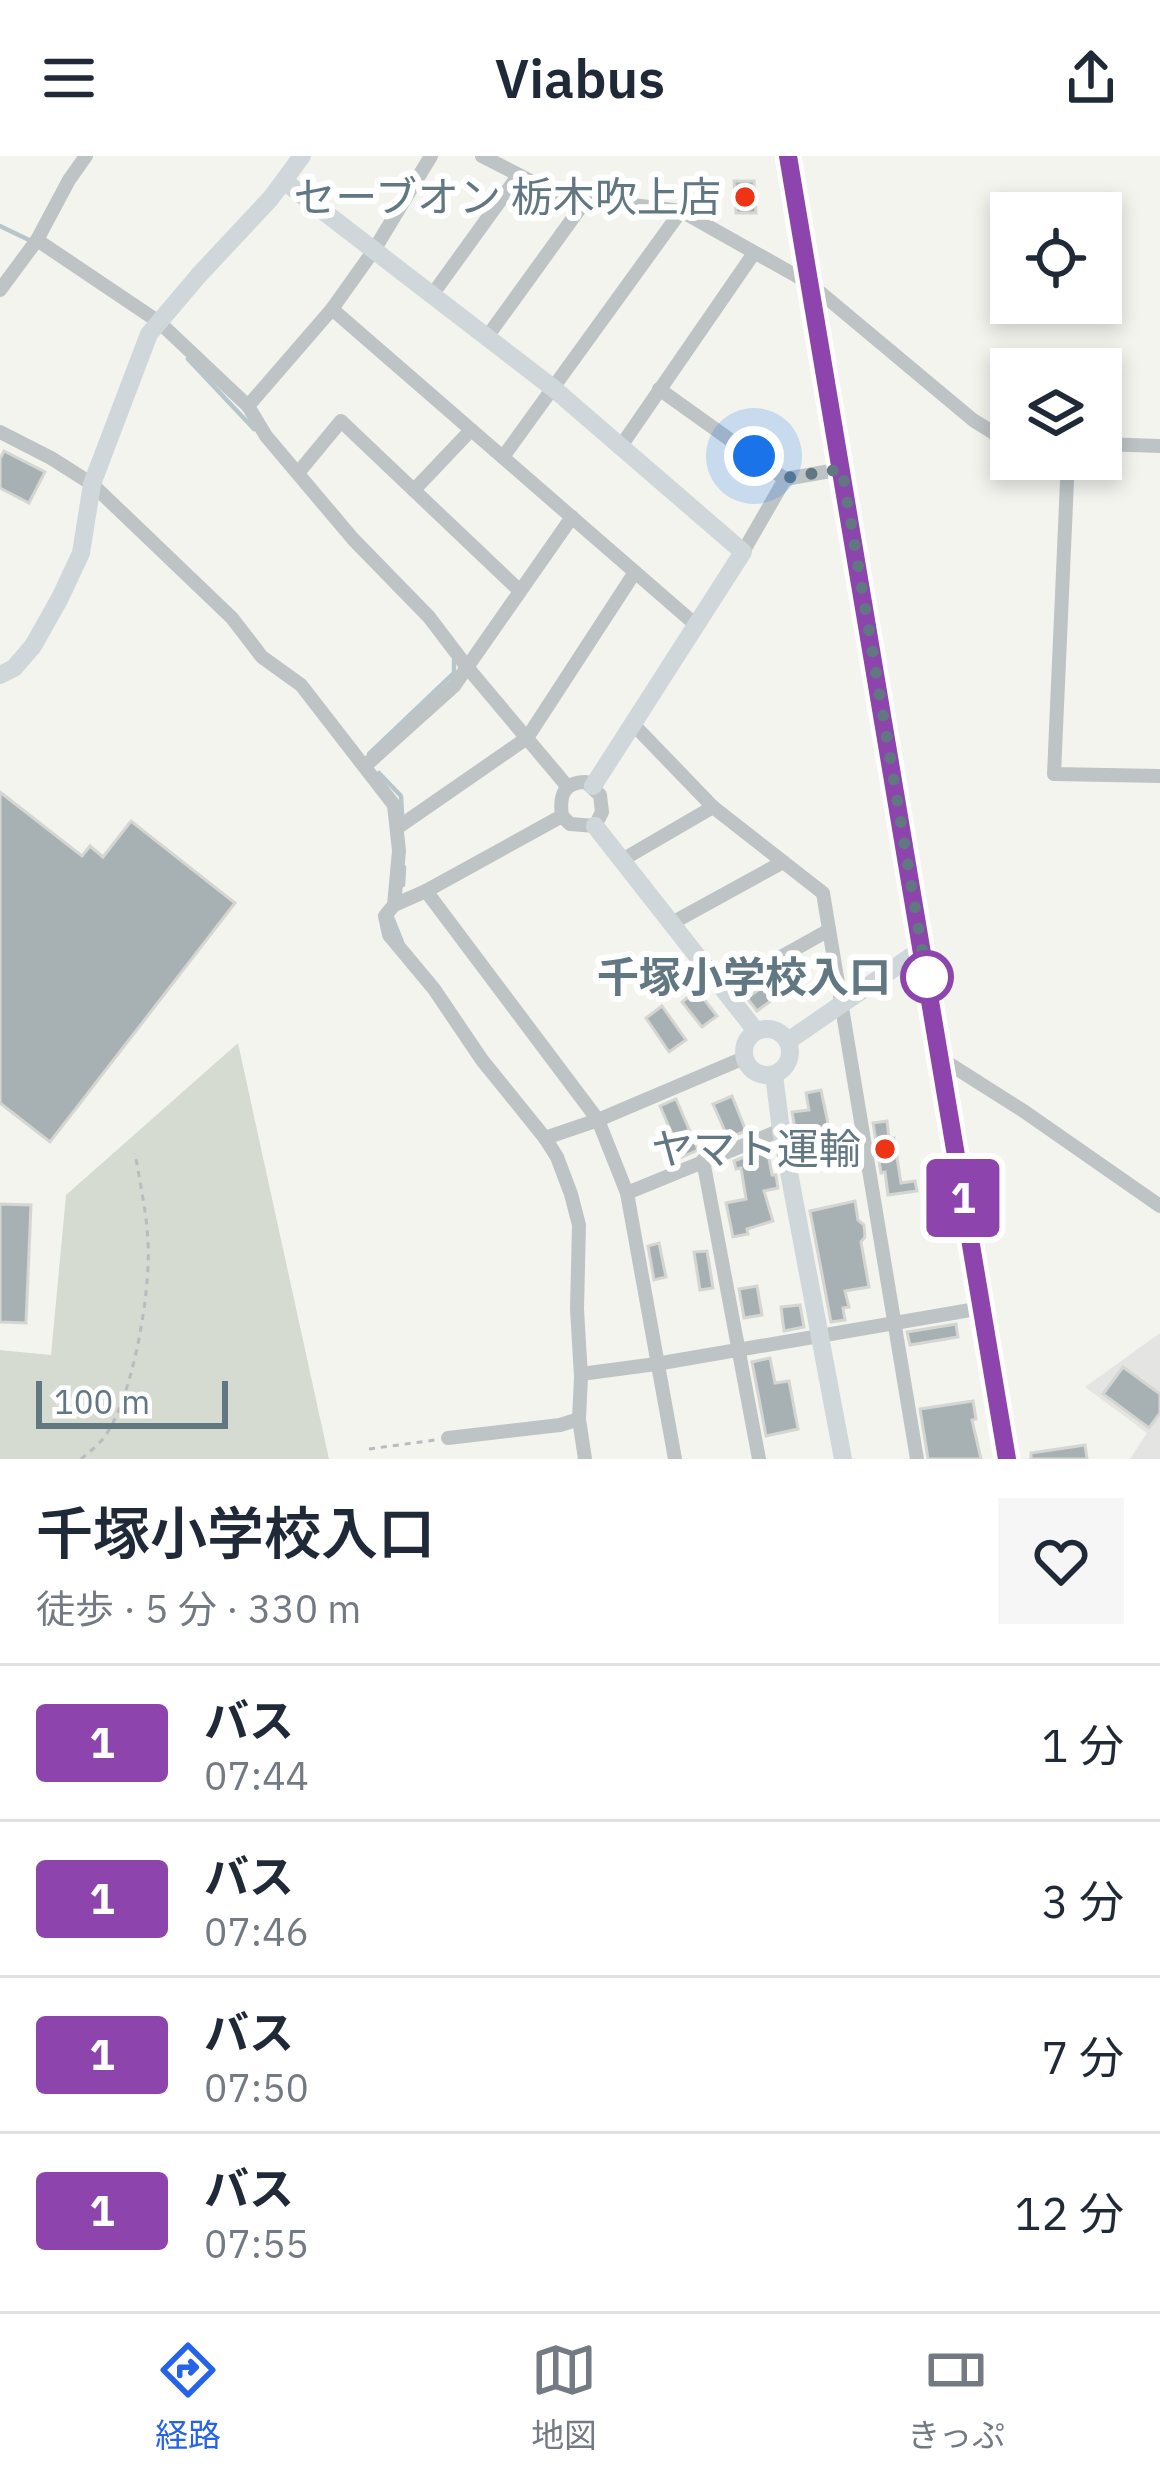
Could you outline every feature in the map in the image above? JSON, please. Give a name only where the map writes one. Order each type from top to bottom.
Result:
[{"type":"main road","points":[[788,156],[1006,1459]]},
{"type":"street","points":[[0,290],[38,240],[86,156]]},
{"type":"street","points":[[0,675],[14,668],[33,646],[81,553],[92,484],[149,334],[302,156]]},
{"type":"street","points":[[248,406],[332,309],[431,156]]},
{"type":"street","points":[[482,156],[560,196],[681,211],[809,283],[990,431]]},
{"type":"street","points":[[432,295],[518,176]]},
{"type":"street","points":[[284,181],[553,388],[743,552]]},
{"type":"street","points":[[487,337],[586,200]]},
{"type":"street","points":[[503,458],[681,211]]},
{"type":"street","points":[[38,240],[158,322],[248,406],[266,436],[353,538],[430,616],[567,786]]},
{"type":"street","points":[[621,446],[754,254]]},
{"type":"street","points":[[332,309],[696,625]]},
{"type":"street","points":[[658,389],[785,478],[842,469]]},
{"type":"street","points":[[298,473],[341,421],[520,591]]},
{"type":"street","points":[[414,490],[471,430]]},
{"type":"street","points":[[0,432],[92,484],[232,618],[262,657],[301,685],[394,805],[399,851],[394,905]]},
{"type":"street","points":[[1122,445],[1160,446]]},
{"type":"street","points":[[593,786],[785,478]]},
{"type":"street","points":[[1067,480],[1054,773],[1160,776]]},
{"type":"street","points":[[365,766],[454,686],[572,517]]},
{"type":"street","points":[[397,828],[526,738],[635,572]]},
{"type":"street","points":[[633,724],[713,807],[823,893],[917,1459]]},
{"type":"street","points":[[596,826],[602,812],[600,795],[593,786],[574,782],[567,786],[560,802],[562,816],[570,824],[596,826],[756,1031]]},
{"type":"street","points":[[622,860],[713,807]]},
{"type":"street","points":[[562,816],[394,905],[385,916],[389,934],[557,1157],[579,1225],[579,1420],[585,1459]]},
{"type":"street","points":[[673,923],[784,862]]},
{"type":"street","points":[[426,891],[598,1120],[627,1193],[675,1459]]},
{"type":"street","points":[[724,989],[829,930]]},
{"type":"street","points":[[788,1041],[922,949]]},
{"type":"street","points":[[768,1028],[788,1041],[791,1054],[774,1075],[761,1075],[744,1058],[748,1038],[756,1031],[768,1028]]},
{"type":"street","points":[[544,1138],[744,1058]]},
{"type":"street","points":[[940,1058],[1160,1206]]},
{"type":"street","points":[[774,1075],[843,1459]]},
{"type":"street","points":[[627,1193],[781,1130]]},
{"type":"street","points":[[703,1160],[760,1459]]},
{"type":"street","points":[[581,1373],[982,1308]]},
{"type":"street","points":[[448,1438],[579,1420]]},
{"type":"path","points":[[81,1459],[104,1438],[124,1394],[143,1316],[148,1240],[135,1153]]},
{"type":"path","points":[[369,1449],[448,1438]]},
{"type":"shaded area","points":[[238,1043],[329,1459],[0,1459],[0,1350],[51,1355],[66,1195]]},
{"type":"shaded area","points":[[1160,1333],[1160,1459],[1130,1459],[1147,1433],[1085,1387]]},
{"type":"building","name":"セーブオン 栃木吹上店","points":[[734,181],[754,181],[756,213],[736,213]]},
{"type":"building","points":[[4,451],[45,472],[29,503],[0,488]]},
{"type":"building","points":[[0,792],[82,856],[90,846],[103,857],[131,821],[235,903],[50,1142],[0,1103]]},
{"type":"building","points":[[788,969],[797,982],[757,1011],[747,998]]},
{"type":"building","points":[[697,990],[717,1016],[702,1027],[682,1002]]},
{"type":"building","points":[[662,1006],[686,1040],[669,1052],[646,1018]]},
{"type":"building","points":[[821,1090],[830,1133],[851,1129],[854,1147],[800,1157],[792,1112],[809,1110],[806,1093]]},
{"type":"building","points":[[732,1096],[746,1131],[728,1138],[713,1104]]},
{"type":"building","points":[[676,1099],[698,1150],[682,1157],[660,1106]]},
{"type":"building","points":[[887,1121],[901,1183],[915,1181],[917,1191],[888,1195],[873,1123]]},
{"type":"building","points":[[767,1148],[778,1188],[764,1191],[773,1221],[733,1237],[726,1203],[746,1199],[741,1168],[736,1169],[734,1161]]},
{"type":"building","points":[[855,1201],[858,1220],[864,1225],[861,1242],[869,1287],[845,1291],[849,1307],[843,1308],[845,1320],[831,1322],[810,1211]]},
{"type":"building","points":[[0,1204],[31,1205],[26,1323],[0,1322]]},
{"type":"building","points":[[659,1243],[666,1277],[654,1280],[648,1246]]},
{"type":"building","points":[[707,1251],[713,1288],[700,1290],[694,1252]]},
{"type":"building","points":[[757,1286],[762,1315],[744,1318],[739,1289]]},
{"type":"building","points":[[800,1305],[804,1327],[784,1331],[781,1307]]},
{"type":"building","points":[[956,1324],[958,1337],[910,1345],[907,1332]]},
{"type":"building","points":[[770,1358],[775,1383],[789,1381],[798,1429],[766,1436],[752,1362]]},
{"type":"building","points":[[1123,1367],[1160,1394],[1160,1413],[1149,1428],[1103,1394]]},
{"type":"building","points":[[973,1401],[981,1459],[928,1459],[920,1409]]},
{"type":"building","points":[[1085,1445],[1087,1459],[1031,1459],[1031,1453]]},
{"type":"waterway","points":[[0,226],[29,240]]},
{"type":"waterway","points":[[188,359],[254,429]]},
{"type":"waterway","points":[[369,754],[454,673],[454,660]]},
{"type":"waterway","points":[[379,773],[401,796],[402,814]]},
{"type":"waterway","points":[[403,885],[404,867]]},
{"type":"waterway","points":[[392,917],[402,942]]},
{"type":"bus line","name":"1","points":[[788,156],[1007,1459]]},
{"type":"place","name":"セーブオン 栃木吹上店","points":[[745,197]]},
{"type":"place","name":"千塚小学校入口","points":[[927,977]]},
{"type":"place","name":"ヤマト運輸","points":[[885,1149]]},
{"type":"route","points":[[754,456],[785,478],[842,469],[928,985],[927,977]]}]
